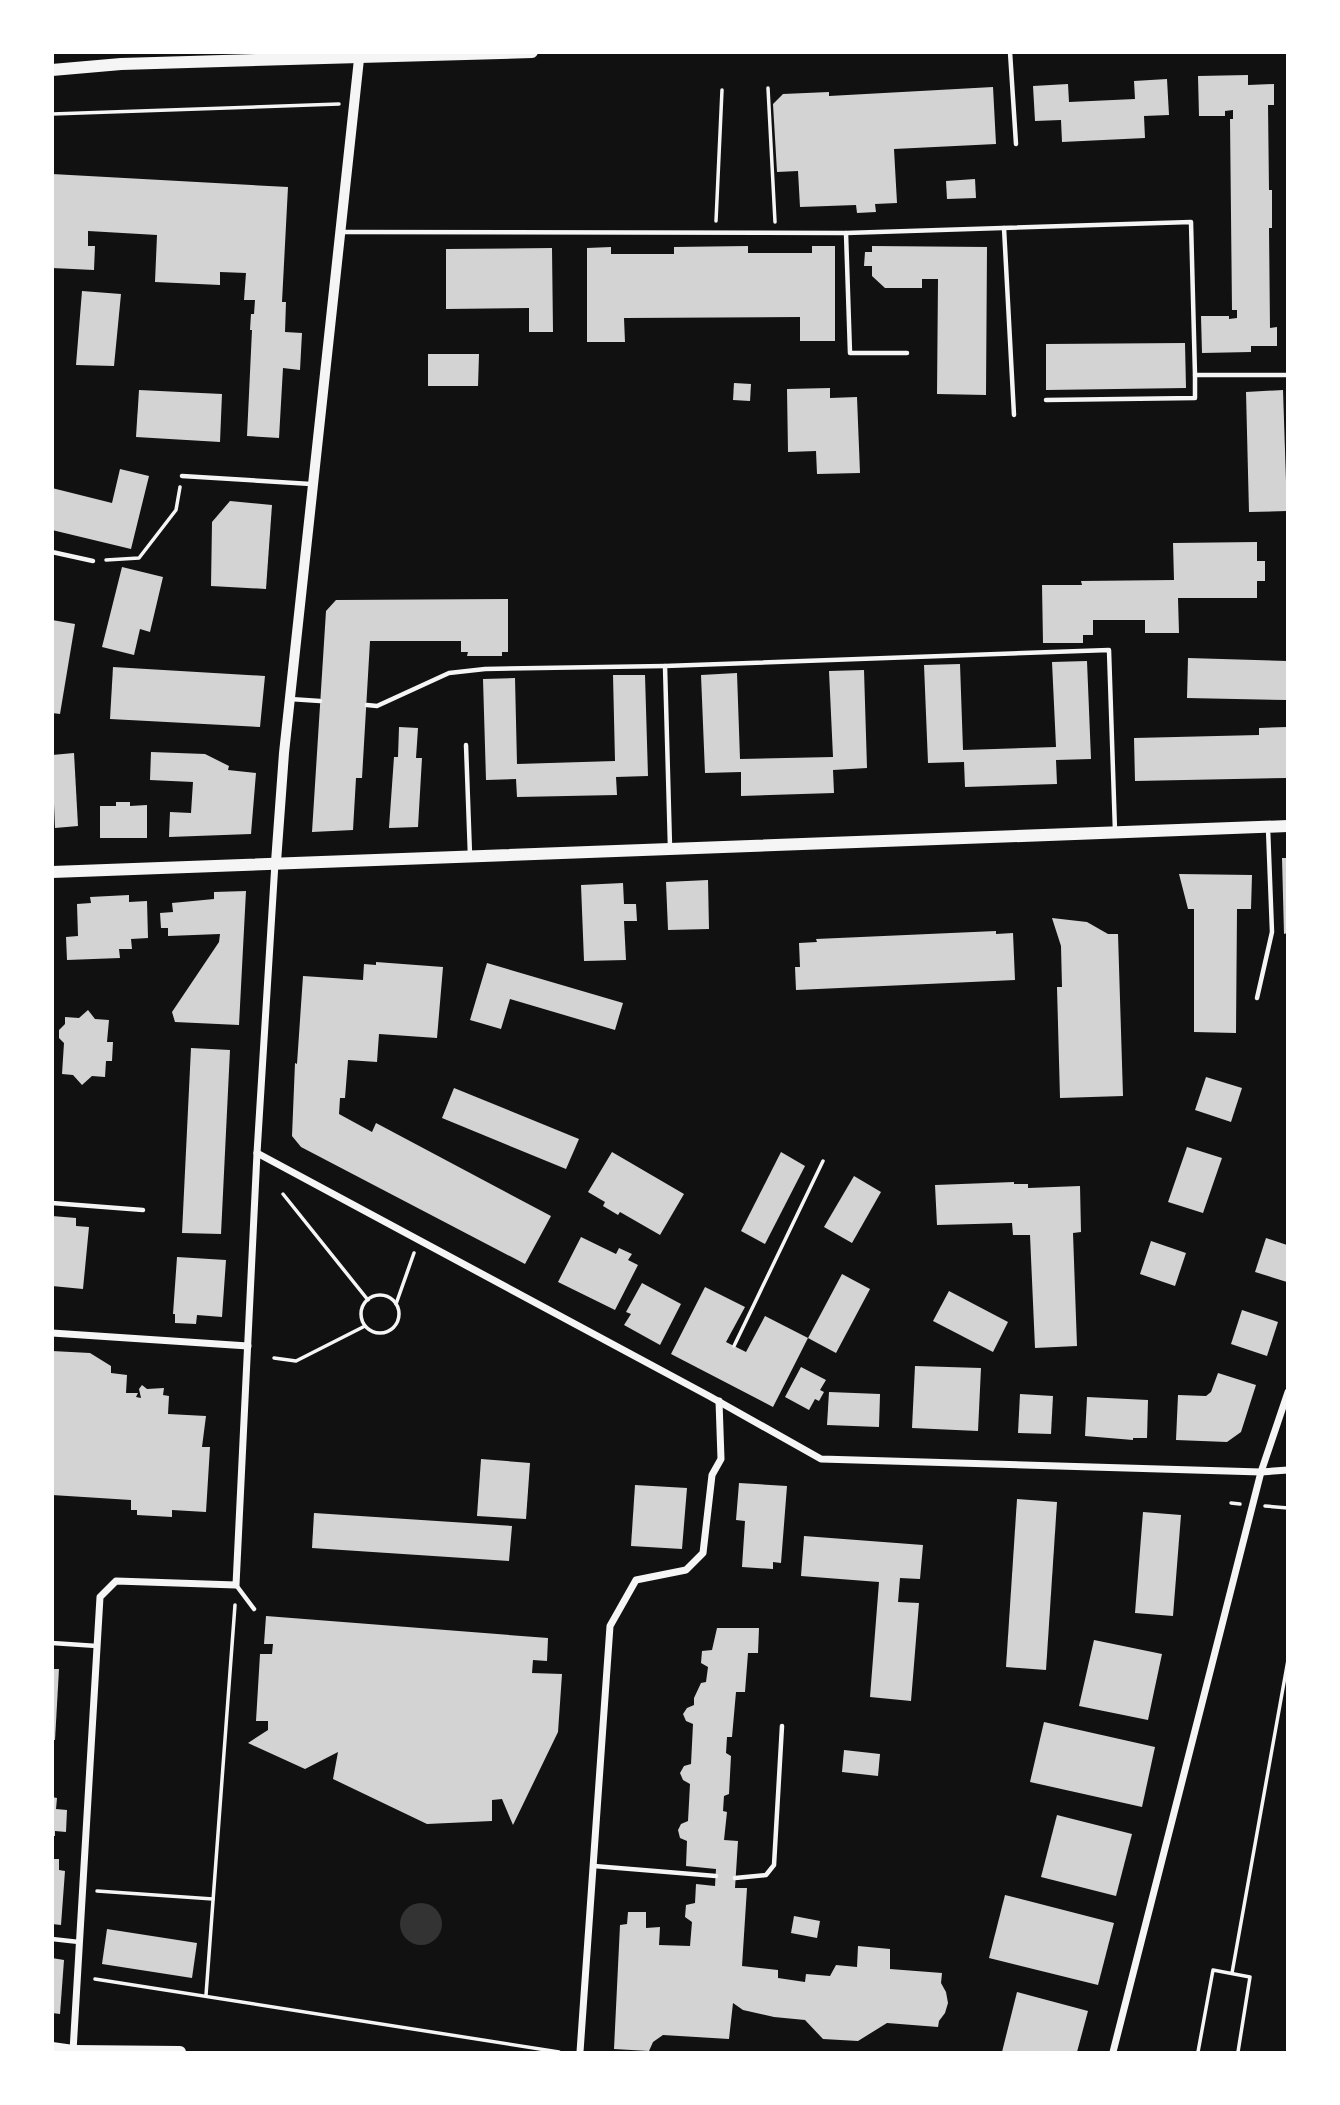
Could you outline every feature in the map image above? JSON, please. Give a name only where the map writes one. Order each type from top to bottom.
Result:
[{"type":"main road","points":[[52,70],[121,64],[532,52]]},
{"type":"main road","points":[[52,872],[1287,826]]},
{"type":"main road","points":[[52,2048],[77,2052],[180,2053]]},
{"type":"street","points":[[77,2052],[100,1597],[116,1580],[236,1585],[257,1153],[275,862],[312,484],[359,59]]},
{"type":"street","points":[[257,1153],[719,1401],[821,1459],[1261,1472],[1287,1470]]},
{"type":"street","points":[[52,1333],[248,1346]]},
{"type":"street","points":[[1112,2053],[1261,1472],[1287,1392]]},
{"type":"street","points":[[580,2053],[610,1626],[636,1580],[686,1570],[704,1553],[712,1475],[721,1459],[719,1401]]},
{"type":"lane","points":[[1010,52],[1016,144]]},
{"type":"lane","points":[[339,232],[776,234],[1191,222],[1195,398],[1046,400]]},
{"type":"lane","points":[[1004,228],[1014,415]]},
{"type":"lane","points":[[846,233],[850,353],[906,353]]},
{"type":"lane","points":[[1195,374],[1287,375]]},
{"type":"lane","points":[[182,476],[312,484]]},
{"type":"lane","points":[[52,552],[93,561]]},
{"type":"lane","points":[[366,705],[377,706],[449,673],[495,669],[665,666],[1109,650],[1115,832]]},
{"type":"lane","points":[[665,666],[670,848]]},
{"type":"lane","points":[[290,699],[320,701]]},
{"type":"lane","points":[[466,745],[470,855]]},
{"type":"lane","points":[[1257,998],[1272,932],[1268,827]]},
{"type":"lane","points":[[52,1203],[143,1210]]},
{"type":"lane","points":[[236,1585],[254,1609]]},
{"type":"lane","points":[[52,1643],[97,1646]]},
{"type":"lane","points":[[735,1878],[766,1875],[774,1865],[782,1726]]},
{"type":"lane","points":[[594,1866],[716,1876]]},
{"type":"lane","points":[[52,1939],[81,1942]]},
{"type":"path","points":[[768,88],[776,234]]},
{"type":"path","points":[[716,233],[722,90]]},
{"type":"path","points":[[52,114],[341,104]]},
{"type":"path","points":[[93,561],[139,558],[176,510],[182,476]]},
{"type":"path","points":[[734,1346],[823,1161]]},
{"type":"path","points":[[282,1194],[368,1300]]},
{"type":"path","points":[[396,1304],[419,1240]]},
{"type":"path","points":[[379,1296],[391,1299],[396,1304],[399,1316],[393,1327],[376,1333],[365,1326],[361,1315],[368,1300],[379,1296]]},
{"type":"path","points":[[274,1358],[296,1361],[365,1326]]},
{"type":"path","points":[[206,1996],[236,1585]]},
{"type":"path","points":[[1232,1973],[1287,1660]]},
{"type":"path","points":[[84,1890],[213,1899]]},
{"type":"path","points":[[1198,2053],[1213,1970],[1250,1977],[1238,2053]]},
{"type":"path","points":[[95,1979],[559,2053]]},
{"type":"shaded area","points":[[421,1903],[436,1909],[442,1924],[436,1939],[421,1945],[406,1939],[400,1924],[406,1909]]},
{"type":"building","points":[[1248,75],[1248,85],[1274,84],[1274,105],[1268,105],[1269,190],[1272,190],[1272,228],[1269,228],[1270,328],[1277,327],[1277,346],[1251,346],[1251,352],[1202,353],[1201,316],[1237,318],[1237,310],[1232,310],[1230,119],[1233,119],[1233,110],[1225,111],[1225,116],[1199,116],[1198,76]]},
{"type":"building","points":[[1167,79],[1169,115],[1144,116],[1145,138],[1062,142],[1061,120],[1035,121],[1033,86],[1068,84],[1069,102],[1135,99],[1134,81]]},
{"type":"building","points":[[993,87],[996,144],[894,149],[897,203],[875,204],[876,212],[857,213],[856,205],[800,207],[798,171],[777,172],[773,104],[783,94],[829,92],[829,96]]},
{"type":"building","points":[[52,174],[288,187],[282,302],[286,302],[285,332],[302,333],[300,370],[283,368],[279,438],[247,436],[250,330],[255,300],[244,300],[246,273],[220,272],[220,285],[155,282],[157,235],[88,231],[88,246],[95,246],[94,270],[52,268]]},
{"type":"building","points":[[975,179],[976,198],[947,199],[946,181]]},
{"type":"building","points":[[748,246],[748,253],[812,253],[812,246],[835,246],[835,341],[800,341],[800,317],[624,318],[625,342],[587,342],[587,248],[611,247],[611,254],[674,254],[674,247]]},
{"type":"building","points":[[872,246],[987,247],[986,395],[937,394],[938,279],[922,279],[922,288],[885,288],[872,276],[872,266],[864,266],[865,252],[872,252]]},
{"type":"building","points":[[552,248],[553,332],[529,332],[529,308],[446,309],[446,249]]},
{"type":"building","points":[[82,291],[121,294],[114,366],[76,365]]},
{"type":"building","points":[[1185,343],[1186,388],[1046,390],[1046,344]]},
{"type":"building","points":[[428,354],[479,354],[478,386],[428,386]]},
{"type":"building","points":[[734,383],[751,384],[750,401],[733,400]]},
{"type":"building","points":[[830,388],[830,398],[857,397],[860,473],[817,474],[816,451],[788,452],[787,389]]},
{"type":"building","points":[[139,390],[222,394],[220,442],[136,437]]},
{"type":"building","points":[[1283,390],[1287,511],[1249,512],[1246,392]]},
{"type":"building","points":[[120,469],[149,476],[131,549],[52,530],[52,488],[112,503]]},
{"type":"building","points":[[230,501],[272,505],[266,589],[211,586],[212,522]]},
{"type":"building","points":[[1257,542],[1257,561],[1265,561],[1265,581],[1257,581],[1257,598],[1178,598],[1179,633],[1145,633],[1145,620],[1093,620],[1093,635],[1083,635],[1083,643],[1043,643],[1042,585],[1082,585],[1081,581],[1174,580],[1173,543]]},
{"type":"building","points":[[122,567],[163,577],[150,632],[140,629],[134,655],[102,647]]},
{"type":"building","points":[[508,599],[508,652],[502,652],[502,656],[467,656],[468,652],[461,652],[461,641],[370,641],[362,778],[356,778],[353,830],[312,832],[326,611],[336,600]]},
{"type":"building","points":[[52,620],[75,624],[60,714],[52,713]]},
{"type":"building","points":[[1188,658],[1287,661],[1287,700],[1187,698]]},
{"type":"building","points":[[1087,661],[1091,759],[1056,760],[1057,784],[965,787],[964,762],[928,763],[924,665],[960,664],[963,750],[1056,747],[1052,662]]},
{"type":"building","points":[[113,667],[265,676],[260,727],[110,719]]},
{"type":"building","points":[[864,670],[867,768],[833,770],[834,793],[741,796],[741,772],[705,773],[701,675],[737,673],[740,759],[833,757],[829,671]]},
{"type":"building","points":[[613,675],[645,675],[648,776],[616,777],[617,795],[517,797],[516,779],[486,780],[483,679],[515,678],[517,764],[615,761]]},
{"type":"building","points":[[399,727],[418,728],[416,758],[422,758],[418,827],[389,828]]},
{"type":"building","points":[[1287,727],[1287,778],[1135,781],[1134,738],[1259,735],[1259,728]]},
{"type":"building","points":[[151,752],[205,754],[229,766],[228,770],[256,773],[251,834],[169,837],[170,812],[191,813],[193,782],[150,780]]},
{"type":"building","points":[[74,753],[78,826],[55,828],[52,755]]},
{"type":"building","points":[[116,802],[130,802],[130,806],[147,805],[147,838],[100,838],[100,806],[116,806]]},
{"type":"building","points":[[1282,858],[1287,858],[1287,933],[1284,934]]},
{"type":"building","points":[[1179,874],[1252,875],[1251,909],[1237,909],[1236,1033],[1194,1032],[1194,909],[1188,909]]},
{"type":"building","points":[[708,880],[709,929],[668,930],[666,882]]},
{"type":"building","points":[[623,883],[624,904],[636,904],[637,921],[624,921],[626,960],[584,961],[581,885]]},
{"type":"building","points":[[246,891],[239,1025],[175,1022],[172,1012],[219,942],[220,934],[168,936],[168,928],[161,928],[160,913],[173,912],[172,903],[214,899],[214,892]]},
{"type":"building","points":[[129,895],[129,902],[147,901],[148,938],[131,939],[132,949],[119,949],[120,958],[67,960],[66,937],[78,936],[77,904],[91,903],[90,897]]},
{"type":"building","points":[[1052,918],[1087,922],[1108,934],[1118,934],[1123,1096],[1060,1098],[1057,987],[1062,987],[1061,946]]},
{"type":"building","points":[[996,931],[996,934],[1013,933],[1015,980],[796,990],[795,967],[800,967],[799,943],[817,942],[816,939]]},
{"type":"building","points":[[376,962],[443,967],[437,1038],[379,1034],[377,1062],[348,1060],[345,1098],[340,1098],[339,1114],[372,1132],[376,1123],[551,1216],[525,1264],[301,1147],[292,1136],[303,976],[363,980],[364,964],[376,965]]},
{"type":"building","points":[[487,963],[623,1003],[615,1030],[510,999],[501,1029],[470,1020]]},
{"type":"building","points":[[88,1010],[95,1019],[109,1020],[107,1042],[113,1042],[112,1061],[106,1061],[105,1077],[92,1076],[82,1085],[73,1075],[62,1074],[64,1043],[59,1038],[59,1030],[65,1024],[65,1017],[79,1018]]},
{"type":"building","points":[[191,1048],[230,1050],[221,1234],[182,1233]]},
{"type":"building","points":[[1206,1077],[1242,1088],[1231,1122],[1195,1110]]},
{"type":"building","points":[[454,1088],[579,1139],[566,1169],[442,1118]]},
{"type":"building","points":[[1187,1147],[1222,1158],[1203,1213],[1168,1202]]},
{"type":"building","points":[[612,1152],[684,1194],[660,1235],[620,1212],[618,1215],[603,1206],[605,1202],[588,1192]]},
{"type":"building","points":[[781,1152],[805,1166],[765,1244],[741,1231]]},
{"type":"building","points":[[854,1176],[881,1192],[852,1243],[824,1227]]},
{"type":"building","points":[[1014,1182],[1028,1184],[1028,1188],[1080,1186],[1081,1232],[1073,1233],[1077,1346],[1035,1348],[1030,1235],[1013,1235],[1012,1223],[937,1225],[935,1185]]},
{"type":"building","points":[[52,1216],[76,1218],[76,1226],[89,1227],[83,1289],[52,1286]]},
{"type":"building","points":[[581,1237],[616,1254],[619,1248],[632,1254],[628,1260],[638,1265],[615,1310],[558,1282]]},
{"type":"building","points":[[1266,1238],[1287,1245],[1287,1282],[1255,1272]]},
{"type":"building","points":[[1151,1241],[1186,1253],[1175,1286],[1140,1274]]},
{"type":"building","points":[[177,1257],[226,1260],[222,1317],[197,1315],[196,1324],[175,1323],[173,1314]]},
{"type":"building","points":[[842,1274],[870,1289],[836,1353],[808,1338]]},
{"type":"building","points":[[642,1283],[681,1304],[660,1345],[624,1325],[631,1314],[626,1312]]},
{"type":"building","points":[[705,1287],[745,1307],[726,1342],[746,1352],[765,1316],[808,1338],[773,1407],[671,1354]]},
{"type":"building","points":[[949,1291],[1008,1322],[993,1352],[933,1321]]},
{"type":"building","points":[[1242,1310],[1278,1322],[1267,1356],[1231,1344]]},
{"type":"building","points":[[52,1351],[90,1353],[111,1366],[111,1373],[127,1375],[126,1393],[138,1393],[136,1397],[141,1398],[139,1389],[142,1385],[147,1389],[164,1388],[163,1395],[169,1396],[168,1414],[206,1416],[202,1447],[210,1447],[206,1512],[172,1510],[172,1517],[137,1515],[137,1510],[131,1510],[131,1500],[52,1495]]},
{"type":"building","points":[[915,1366],[981,1368],[978,1431],[912,1428]]},
{"type":"building","points":[[801,1367],[826,1380],[820,1390],[824,1392],[819,1401],[815,1399],[809,1410],[785,1397]]},
{"type":"building","points":[[1218,1373],[1256,1385],[1241,1432],[1227,1442],[1176,1440],[1178,1395],[1206,1396],[1211,1392]]},
{"type":"building","points":[[829,1392],[880,1394],[879,1427],[827,1425]]},
{"type":"building","points":[[1020,1394],[1053,1396],[1051,1434],[1018,1433]]},
{"type":"building","points":[[1087,1397],[1148,1400],[1147,1438],[1133,1440],[1085,1436]]},
{"type":"building","points":[[481,1459],[530,1463],[526,1519],[477,1516]]},
{"type":"building","points":[[739,1483],[787,1486],[781,1563],[773,1562],[773,1569],[742,1567],[745,1521],[736,1520]]},
{"type":"building","points":[[635,1485],[687,1488],[682,1549],[631,1546]]},
{"type":"building","points":[[1017,1499],[1057,1502],[1046,1670],[1006,1667]]},
{"type":"building","points":[[1143,1512],[1181,1515],[1173,1616],[1135,1613]]},
{"type":"building","points":[[314,1513],[512,1526],[509,1561],[312,1548]]},
{"type":"building","points":[[804,1536],[923,1545],[920,1579],[900,1578],[898,1602],[919,1603],[911,1701],[870,1697],[879,1582],[801,1576]]},
{"type":"building","points":[[266,1616],[548,1638],[547,1661],[533,1660],[532,1673],[562,1674],[558,1732],[513,1825],[502,1799],[492,1800],[492,1821],[427,1824],[333,1779],[338,1752],[305,1769],[248,1743],[268,1730],[268,1721],[256,1721],[260,1654],[272,1654],[273,1644],[264,1644]]},
{"type":"building","points":[[717,1628],[759,1628],[758,1653],[748,1653],[745,1692],[736,1692],[732,1737],[727,1737],[726,1753],[731,1756],[729,1794],[724,1796],[723,1811],[727,1812],[724,1840],[738,1841],[735,1888],[747,1888],[742,1966],[778,1970],[778,1978],[805,1982],[806,1974],[830,1976],[836,1965],[857,1967],[858,1946],[890,1949],[890,1969],[942,1973],[941,1983],[948,2003],[938,2027],[887,2023],[858,2041],[823,2039],[805,2020],[743,2010],[733,2003],[729,2039],[663,2035],[653,2042],[649,2051],[614,2049],[620,1925],[627,1924],[628,1912],[646,1912],[646,1928],[660,1927],[659,1945],[690,1946],[692,1922],[685,1917],[686,1905],[695,1903],[696,1884],[715,1886],[716,1869],[686,1866],[687,1841],[680,1838],[678,1830],[681,1824],[688,1821],[690,1784],[683,1780],[680,1773],[684,1766],[691,1764],[693,1724],[686,1721],[683,1714],[687,1708],[694,1705],[694,1698],[701,1683],[706,1682],[708,1667],[701,1663],[702,1651],[712,1650]]},
{"type":"building","points":[[1094,1640],[1162,1654],[1148,1720],[1079,1706]]},
{"type":"building","points":[[52,1669],[59,1669],[55,1740],[52,1740]]},
{"type":"building","points":[[1044,1722],[1155,1747],[1142,1807],[1030,1782]]},
{"type":"building","points":[[844,1750],[880,1754],[878,1776],[842,1772]]},
{"type":"building","points":[[52,1797],[57,1798],[56,1809],[67,1810],[66,1832],[55,1831],[55,1836],[52,1836]]},
{"type":"building","points":[[1057,1815],[1132,1834],[1116,1896],[1041,1877]]},
{"type":"building","points":[[52,1859],[59,1859],[59,1870],[65,1871],[61,1925],[52,1924]]},
{"type":"building","points":[[1005,1895],[1114,1923],[1098,1985],[989,1958]]},
{"type":"building","points":[[794,1916],[820,1921],[817,1938],[791,1933]]},
{"type":"building","points":[[107,1929],[197,1943],[192,1978],[102,1964]]},
{"type":"building","points":[[52,1958],[64,1960],[60,2014],[52,2013]]},
{"type":"building","points":[[1017,1992],[1088,2011],[1077,2052],[1002,2052]]}]
